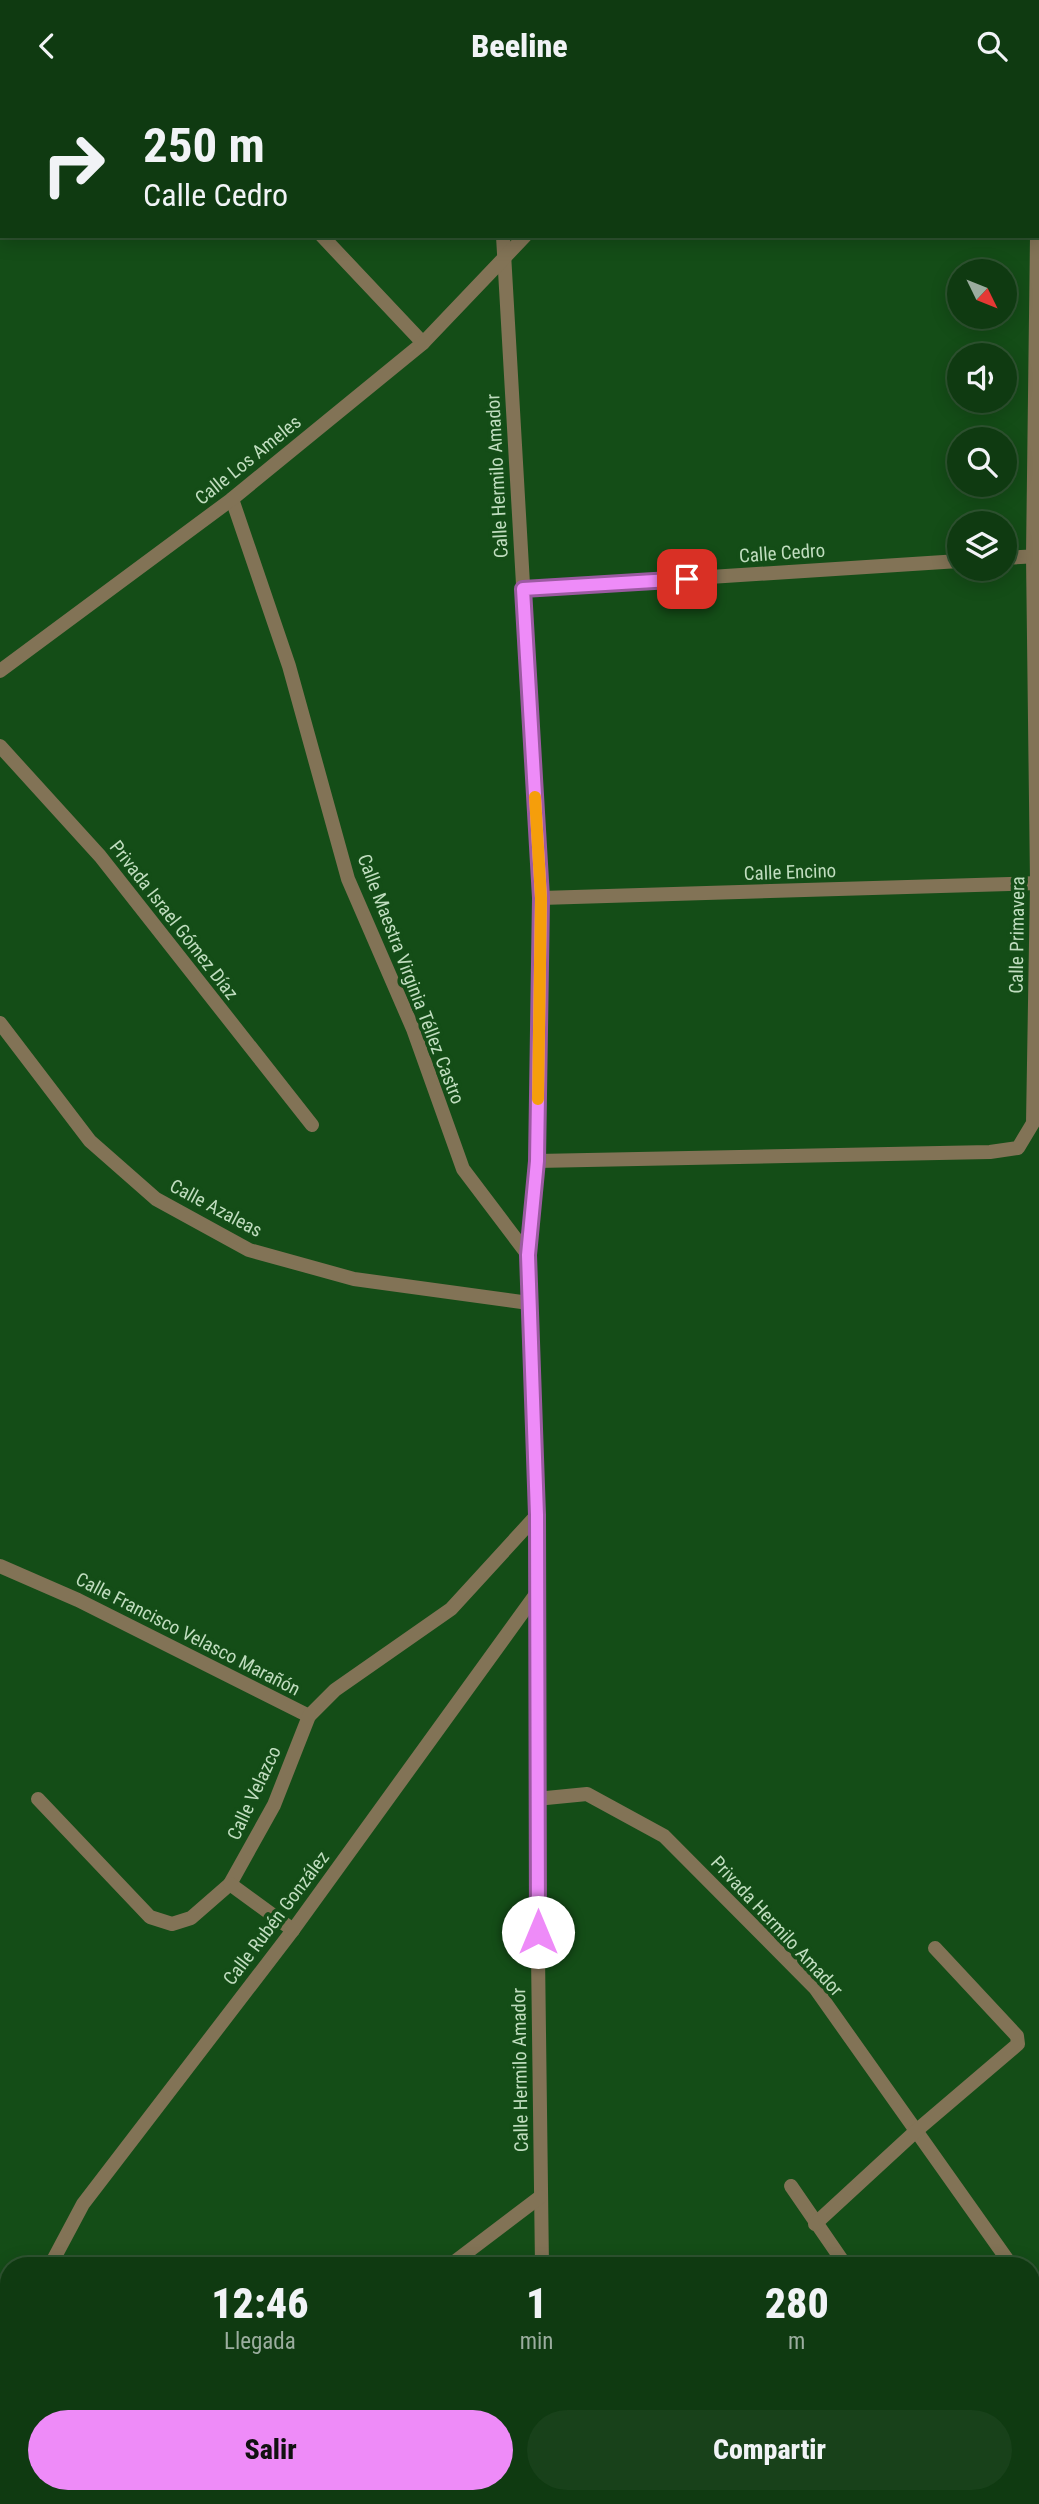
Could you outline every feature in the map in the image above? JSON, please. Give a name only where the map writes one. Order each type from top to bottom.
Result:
[{"type":"street","points":[[324,238],[423,342]]},
{"type":"street","name":"Calle Hermilo Amador","points":[[503,238],[541,898],[537,1161],[528,1255],[537,1515],[536,1799],[542,2257]]},
{"type":"street","name":"Calle Los Ameles","points":[[0,671],[232,499],[423,342],[523,238]]},
{"type":"street","name":"Calle Primavera","points":[[537,1161],[990,1152],[1018,1148],[1033,1123],[1038,883],[1037,238]]},
{"type":"street","name":"Calle Maestra Virginia Téllez Castro","points":[[232,499],[289,666],[348,880],[412,1029],[463,1169],[528,1255]]},
{"type":"street","points":[[1017,557],[1036,556]]},
{"type":"street","name":"Calle Cedro","points":[[523,589],[947,562]]},
{"type":"street","name":"Privada Israel Gómez Díaz","points":[[0,746],[100,856],[312,1125]]},
{"type":"street","name":"Calle Encino","points":[[541,898],[1038,883]]},
{"type":"street","name":"Calle Azaleas","points":[[0,1023],[90,1141],[156,1199],[249,1250],[354,1279],[529,1303]]},
{"type":"street","name":"Calle Francisco Velasco Marañón","points":[[0,1566],[78,1600],[309,1716],[335,1690],[451,1609],[537,1515]]},
{"type":"street","name":"Calle Rubén González","points":[[55,2257],[83,2204],[293,1930],[536,1594]]},
{"type":"street","name":"Calle Velazco","points":[[38,1799],[149,1917],[172,1924],[191,1918],[230,1884],[274,1805],[309,1716]]},
{"type":"street","name":"Privada Hermilo Amador","points":[[536,1799],[587,1794],[664,1836],[815,1988],[1005,2257]]},
{"type":"street","points":[[230,1884],[293,1930]]},
{"type":"street","points":[[815,2224],[916,2131],[1018,2044],[1017,2036],[935,1948]]},
{"type":"street","points":[[791,2186],[839,2257]]},
{"type":"street","points":[[461,2257],[540,2197]]},
{"type":"slow traffic","points":[[535,797],[541,898],[538,1099]]},
{"type":"route","points":[[538,1932],[537,1515],[528,1255],[537,1161],[541,898],[523,589],[687,579]]}]
